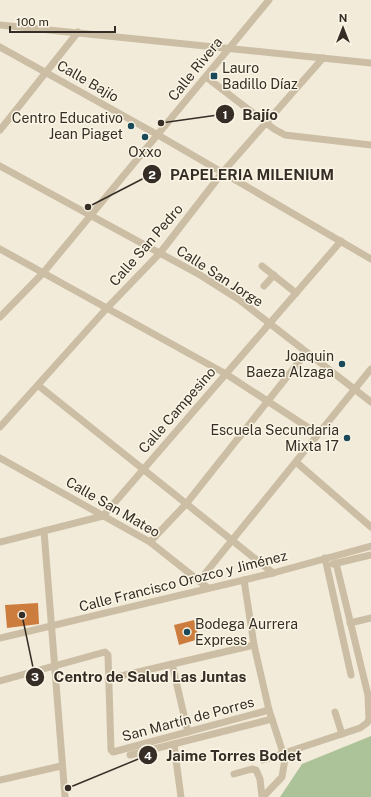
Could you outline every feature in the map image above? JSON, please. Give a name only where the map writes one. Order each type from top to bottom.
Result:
[{"type":"street","name":"Calle Rivera","points":[[0,317],[43,273],[269,0]]},
{"type":"street","points":[[0,25],[371,63]]},
{"type":"street","points":[[0,130],[78,32]]},
{"type":"street","name":"Calle Bajío","points":[[0,47],[158,135],[371,259]]},
{"type":"street","name":"Calle San Pedro","points":[[0,426],[39,386],[107,308],[160,253],[222,173],[323,58]]},
{"type":"street","points":[[206,77],[274,129],[285,135],[371,145]]},
{"type":"street","name":"Calle San Jorge","points":[[0,166],[160,253],[238,299],[371,402]]},
{"type":"street","name":"Calle Campesino","points":[[103,516],[341,241]]},
{"type":"street","points":[[0,249],[226,374],[318,434]]},
{"type":"street","points":[[262,266],[296,293]]},
{"type":"street","points":[[264,286],[274,275]]},
{"type":"street","points":[[150,542],[186,504],[306,353]]},
{"type":"street","points":[[199,581],[371,369]]},
{"type":"street","points":[[39,386],[273,573]]},
{"type":"street","name":"Calle San Mateo","points":[[0,458],[150,542],[208,588]]},
{"type":"street","points":[[296,462],[371,527]]},
{"type":"street","points":[[0,542],[103,516]]},
{"type":"street","points":[[44,531],[61,766],[65,797]]},
{"type":"street","name":"Calle Francisco Orozco y Jiménez","points":[[0,638],[208,588],[326,562],[371,546]]},
{"type":"street","points":[[351,675],[326,562],[336,563],[371,555]]},
{"type":"street","points":[[263,760],[360,728],[366,723],[369,712],[370,694],[350,624],[336,563]]},
{"type":"street","points":[[244,580],[254,645],[272,719],[284,752],[285,766],[282,777],[263,797]]},
{"type":"street","points":[[350,624],[371,618]]},
{"type":"street","points":[[0,681],[105,652],[108,655],[108,679],[254,645]]},
{"type":"street","points":[[172,664],[188,732]]},
{"type":"street","name":"San Martín de Porres","points":[[108,679],[111,750],[113,752],[270,710]]},
{"type":"street","points":[[335,712],[342,734]]},
{"type":"street","points":[[130,755],[272,719]]},
{"type":"street","points":[[174,744],[180,797]]},
{"type":"street","points":[[0,780],[61,766]]},
{"type":"street","points":[[234,774],[252,769],[256,770],[260,779],[263,797]]},
{"type":"green space","points":[[371,736],[371,797],[280,797],[302,764]]},
{"type":"building","points":[[38,603],[39,624],[7,628],[5,605]]},
{"type":"building","name":"Bodega Aurrera Express","points":[[194,620],[199,639],[179,645],[174,625]]},
{"type":"place","name":"Lauro Badillo Díaz","points":[[214,76]]},
{"type":"place","name":"Bajío","points":[[161,123]]},
{"type":"place","name":"Centro Educativo Jean Piaget","points":[[131,126]]},
{"type":"place","name":"Oxxo","points":[[145,137]]},
{"type":"place","name":"PAPELERIA MILENIUM","points":[[88,207]]},
{"type":"place","name":"Joaquin Baeza Alzaga","points":[[342,364]]},
{"type":"place","name":"Escuela Secundaria Mixta 17","points":[[347,438]]},
{"type":"place","name":"Centro de Salud Las Juntas","points":[[22,615]]},
{"type":"place","name":"Bodega Aurrera Express","points":[[187,632]]},
{"type":"place","name":"Jaime Torres Bodet","points":[[68,788]]}]
